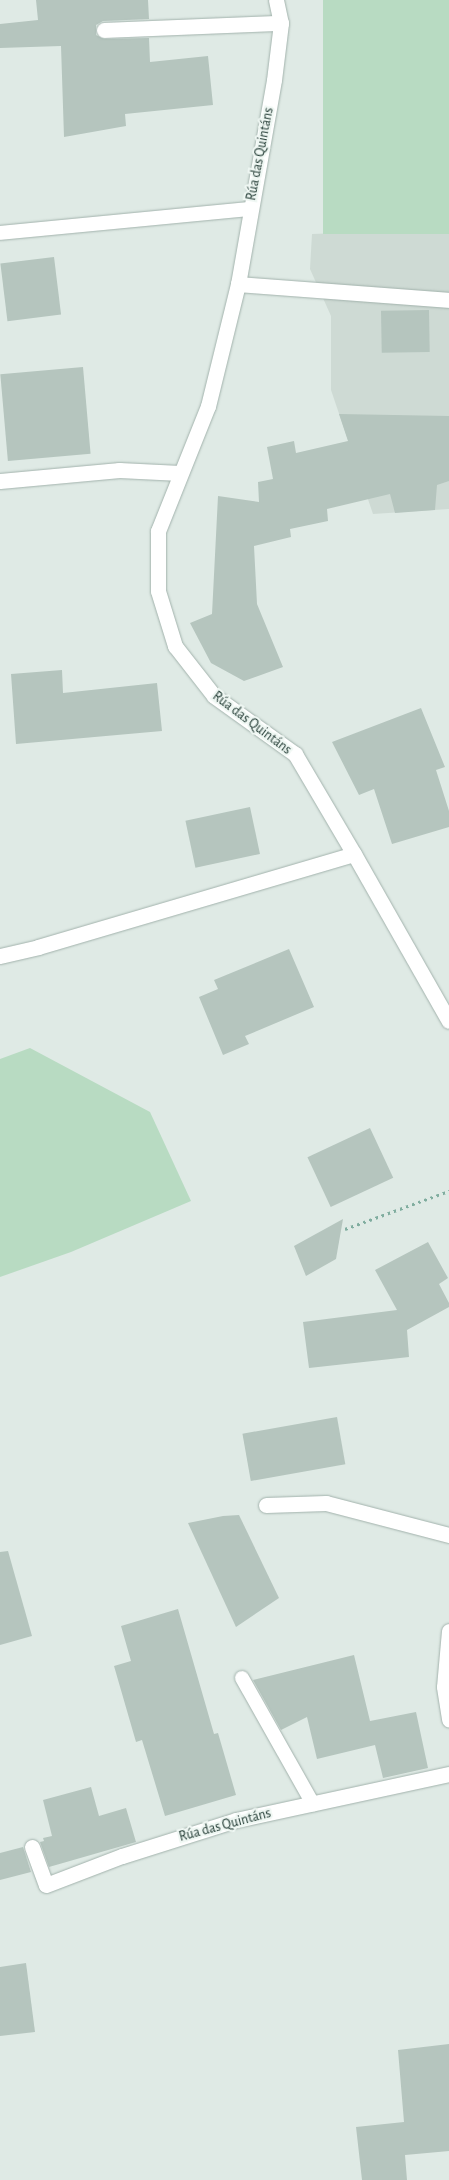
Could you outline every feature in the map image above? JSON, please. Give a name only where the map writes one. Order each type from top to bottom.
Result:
[{"type":"street","name":"Rúa das Quintáns","points":[[276,0],[281,23],[274,80],[238,284],[208,406],[158,531],[158,591],[175,646],[214,696],[295,754],[449,1021]]},
{"type":"street","points":[[104,30],[281,23]]},
{"type":"street","points":[[238,284],[449,300]]},
{"type":"street","points":[[0,481],[119,470],[180,473]]},
{"type":"street","points":[[0,956],[38,947],[354,854]]},
{"type":"street","points":[[266,1505],[326,1503],[449,1535]]},
{"type":"street","points":[[449,1631],[444,1687],[449,1720]]},
{"type":"street","name":"Rúa das Quintáns","points":[[32,1847],[46,1885],[122,1856],[236,1820],[449,1774]]},
{"type":"lane","points":[[0,233],[250,209]]},
{"type":"lane","points":[[242,1678],[313,1804]]},
{"type":"path","points":[[345,1229],[449,1191]]},
{"type":"shaded area","points":[[449,229],[449,509],[373,514],[331,390],[331,316],[310,269],[312,234]]},
{"type":"green space","points":[[323,0],[449,0],[449,234],[323,234]]},
{"type":"green space","points":[[30,1048],[150,1112],[191,1201],[71,1252],[0,1277],[0,1059]]},
{"type":"building","points":[[36,0],[148,0],[149,19],[103,21],[96,25],[96,35],[104,39],[149,38],[150,62],[208,56],[213,105],[125,114],[126,126],[64,137],[61,46],[0,48],[0,24],[38,20]]},
{"type":"building","points":[[54,257],[61,315],[7,321],[0,264]]},
{"type":"building","points":[[429,310],[430,352],[382,353],[381,311]]},
{"type":"building","points":[[83,367],[91,454],[8,461],[0,374]]},
{"type":"building","points":[[339,414],[449,416],[449,481],[437,485],[435,510],[395,513],[390,494],[327,509],[328,521],[290,529],[291,537],[254,546],[257,604],[283,667],[244,681],[211,663],[190,623],[212,614],[218,496],[259,502],[258,482],[273,479],[267,447],[294,441],[296,453],[348,441]]},
{"type":"building","points":[[62,670],[63,693],[157,683],[162,731],[16,744],[11,674]]},
{"type":"building","points":[[421,708],[445,767],[436,770],[449,811],[449,827],[392,844],[374,789],[359,795],[332,742]]},
{"type":"building","points":[[250,807],[260,854],[195,868],[185,821]]},
{"type":"building","points":[[289,949],[314,1007],[245,1036],[249,1044],[223,1055],[199,997],[218,989],[214,980]]},
{"type":"building","points":[[370,1128],[393,1178],[331,1207],[307,1157]]},
{"type":"building","points":[[343,1219],[336,1259],[306,1276],[294,1246]]},
{"type":"building","points":[[428,1242],[448,1278],[439,1284],[449,1303],[449,1307],[407,1330],[409,1357],[309,1368],[303,1322],[397,1310],[375,1270]]},
{"type":"building","points":[[337,1417],[345,1464],[251,1481],[242,1434]]},
{"type":"building","points":[[239,1515],[279,1598],[236,1627],[188,1523]]},
{"type":"building","points":[[8,1551],[32,1636],[0,1645],[0,1552]]},
{"type":"building","points":[[178,1609],[214,1734],[218,1733],[236,1795],[165,1816],[142,1740],[136,1742],[114,1666],[131,1661],[121,1626]]},
{"type":"building","points":[[354,1655],[370,1721],[416,1712],[428,1768],[383,1778],[375,1745],[317,1759],[307,1717],[281,1730],[253,1680]]},
{"type":"building","points":[[91,1787],[99,1816],[126,1808],[136,1842],[49,1867],[40,1842],[44,1841],[43,1838],[52,1836],[43,1800]]},
{"type":"building","points":[[23,1847],[31,1872],[0,1880],[0,1853]]},
{"type":"building","points":[[26,1963],[35,2032],[0,2036],[0,1967]]},
{"type":"building","points":[[449,2044],[449,2151],[405,2155],[407,2180],[362,2180],[356,2127],[404,2122],[398,2050]]}]
